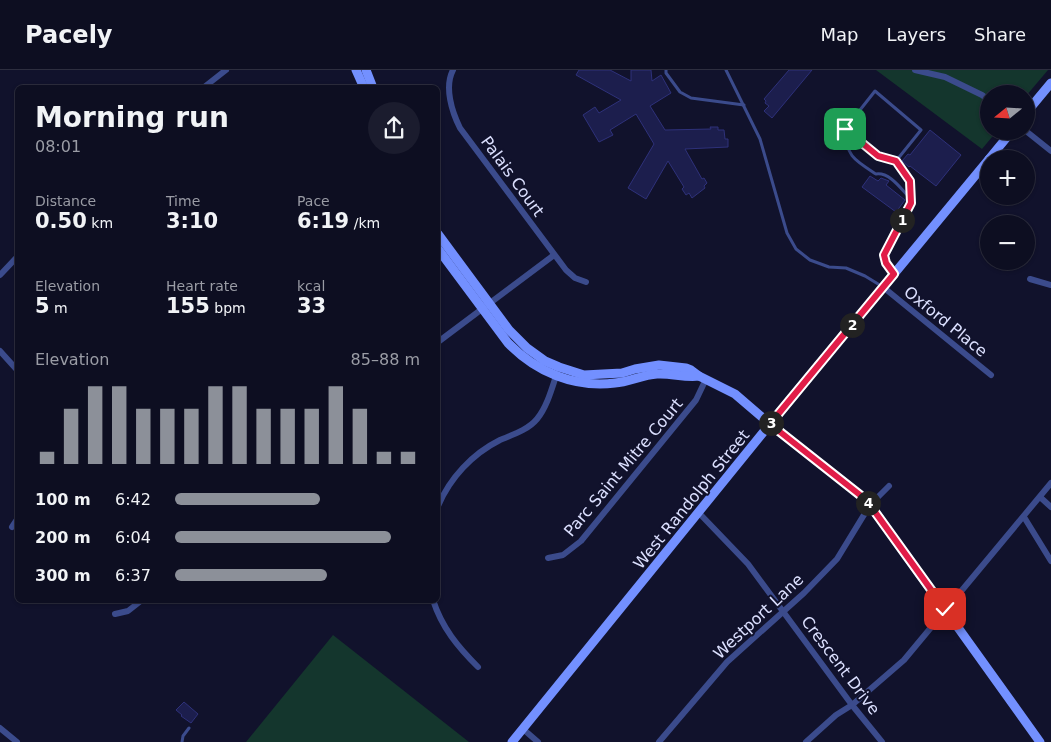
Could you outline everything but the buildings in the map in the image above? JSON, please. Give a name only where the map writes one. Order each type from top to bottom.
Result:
[{"type":"street","points":[[207,85],[226,70]]},
{"type":"street","points":[[356,70],[363,85]]},
{"type":"street","points":[[366,70],[372,85]]},
{"type":"street","name":"Palais Court","points":[[453,70],[450,81],[451,98],[460,128],[566,270],[575,278],[586,282]]},
{"type":"street","points":[[915,70],[945,77],[980,94]]},
{"type":"street","points":[[1035,102],[1051,83]]},
{"type":"street","points":[[1035,138],[1051,151]]},
{"type":"street","name":"West Randolph Street","points":[[996,150],[1005,140]]},
{"type":"street","name":"West Randolph Street","points":[[512,742],[699,514],[770,424],[980,170]]},
{"type":"street","points":[[440,237],[485,306]]},
{"type":"street","points":[[440,250],[485,306],[527,348],[557,371],[596,375],[622,373],[647,367],[668,366],[691,370],[702,378],[735,394],[860,495],[870,505],[1040,742]]},
{"type":"street","points":[[440,340],[554,255]]},
{"type":"street","points":[[0,275],[15,259]]},
{"type":"street","points":[[1030,279],[1051,285]]},
{"type":"street","name":"Oxford Place","points":[[883,287],[991,375]]},
{"type":"street","points":[[0,351],[15,368]]},
{"type":"street","points":[[440,502],[448,487],[467,464],[492,445],[524,429],[537,418],[547,400],[557,371]]},
{"type":"street","name":"Parc Saint Mitre Court","points":[[548,558],[563,555],[581,540],[696,400],[702,378]]},
{"type":"street","points":[[806,742],[904,660],[1051,483]]},
{"type":"street","name":"Westport Lane","points":[[659,742],[727,662],[804,593],[837,559],[870,505],[889,486]]},
{"type":"street","points":[[1040,497],[1051,506]]},
{"type":"street","name":"Crescent Drive","points":[[699,514],[748,564],[882,742]]},
{"type":"street","points":[[1024,517],[1051,561]]},
{"type":"street","points":[[12,527],[15,522]]},
{"type":"street","points":[[115,614],[128,611],[138,603]]},
{"type":"street","points":[[434,603],[449,634],[478,667]]},
{"type":"street","points":[[0,728],[17,742]]},
{"type":"street","points":[[522,729],[538,742]]},
{"type":"lane","points":[[666,70],[680,92],[691,98],[744,105]]},
{"type":"lane","points":[[726,70],[760,139],[787,233],[796,249],[810,260],[829,267],[846,268],[883,287]]},
{"type":"lane","points":[[896,161],[920,130],[875,91],[845,129],[846,143],[852,157],[876,174],[882,173],[888,176],[911,198]]},
{"type":"lane","points":[[845,129],[878,156],[896,161],[910,181],[911,203],[884,255],[886,263],[894,274]]},
{"type":"lane","points":[[182,742],[183,736],[189,728]]},
{"type":"green space","points":[[876,70],[1048,70],[1035,85],[980,85],[980,140],[990,140],[982,149]]},
{"type":"green space","points":[[333,635],[469,742],[246,742]]},
{"type":"route","points":[[845,129],[878,156],[896,161],[910,181],[911,203],[884,255],[886,263],[894,274],[770,424],[870,505],[945,609]]}]
